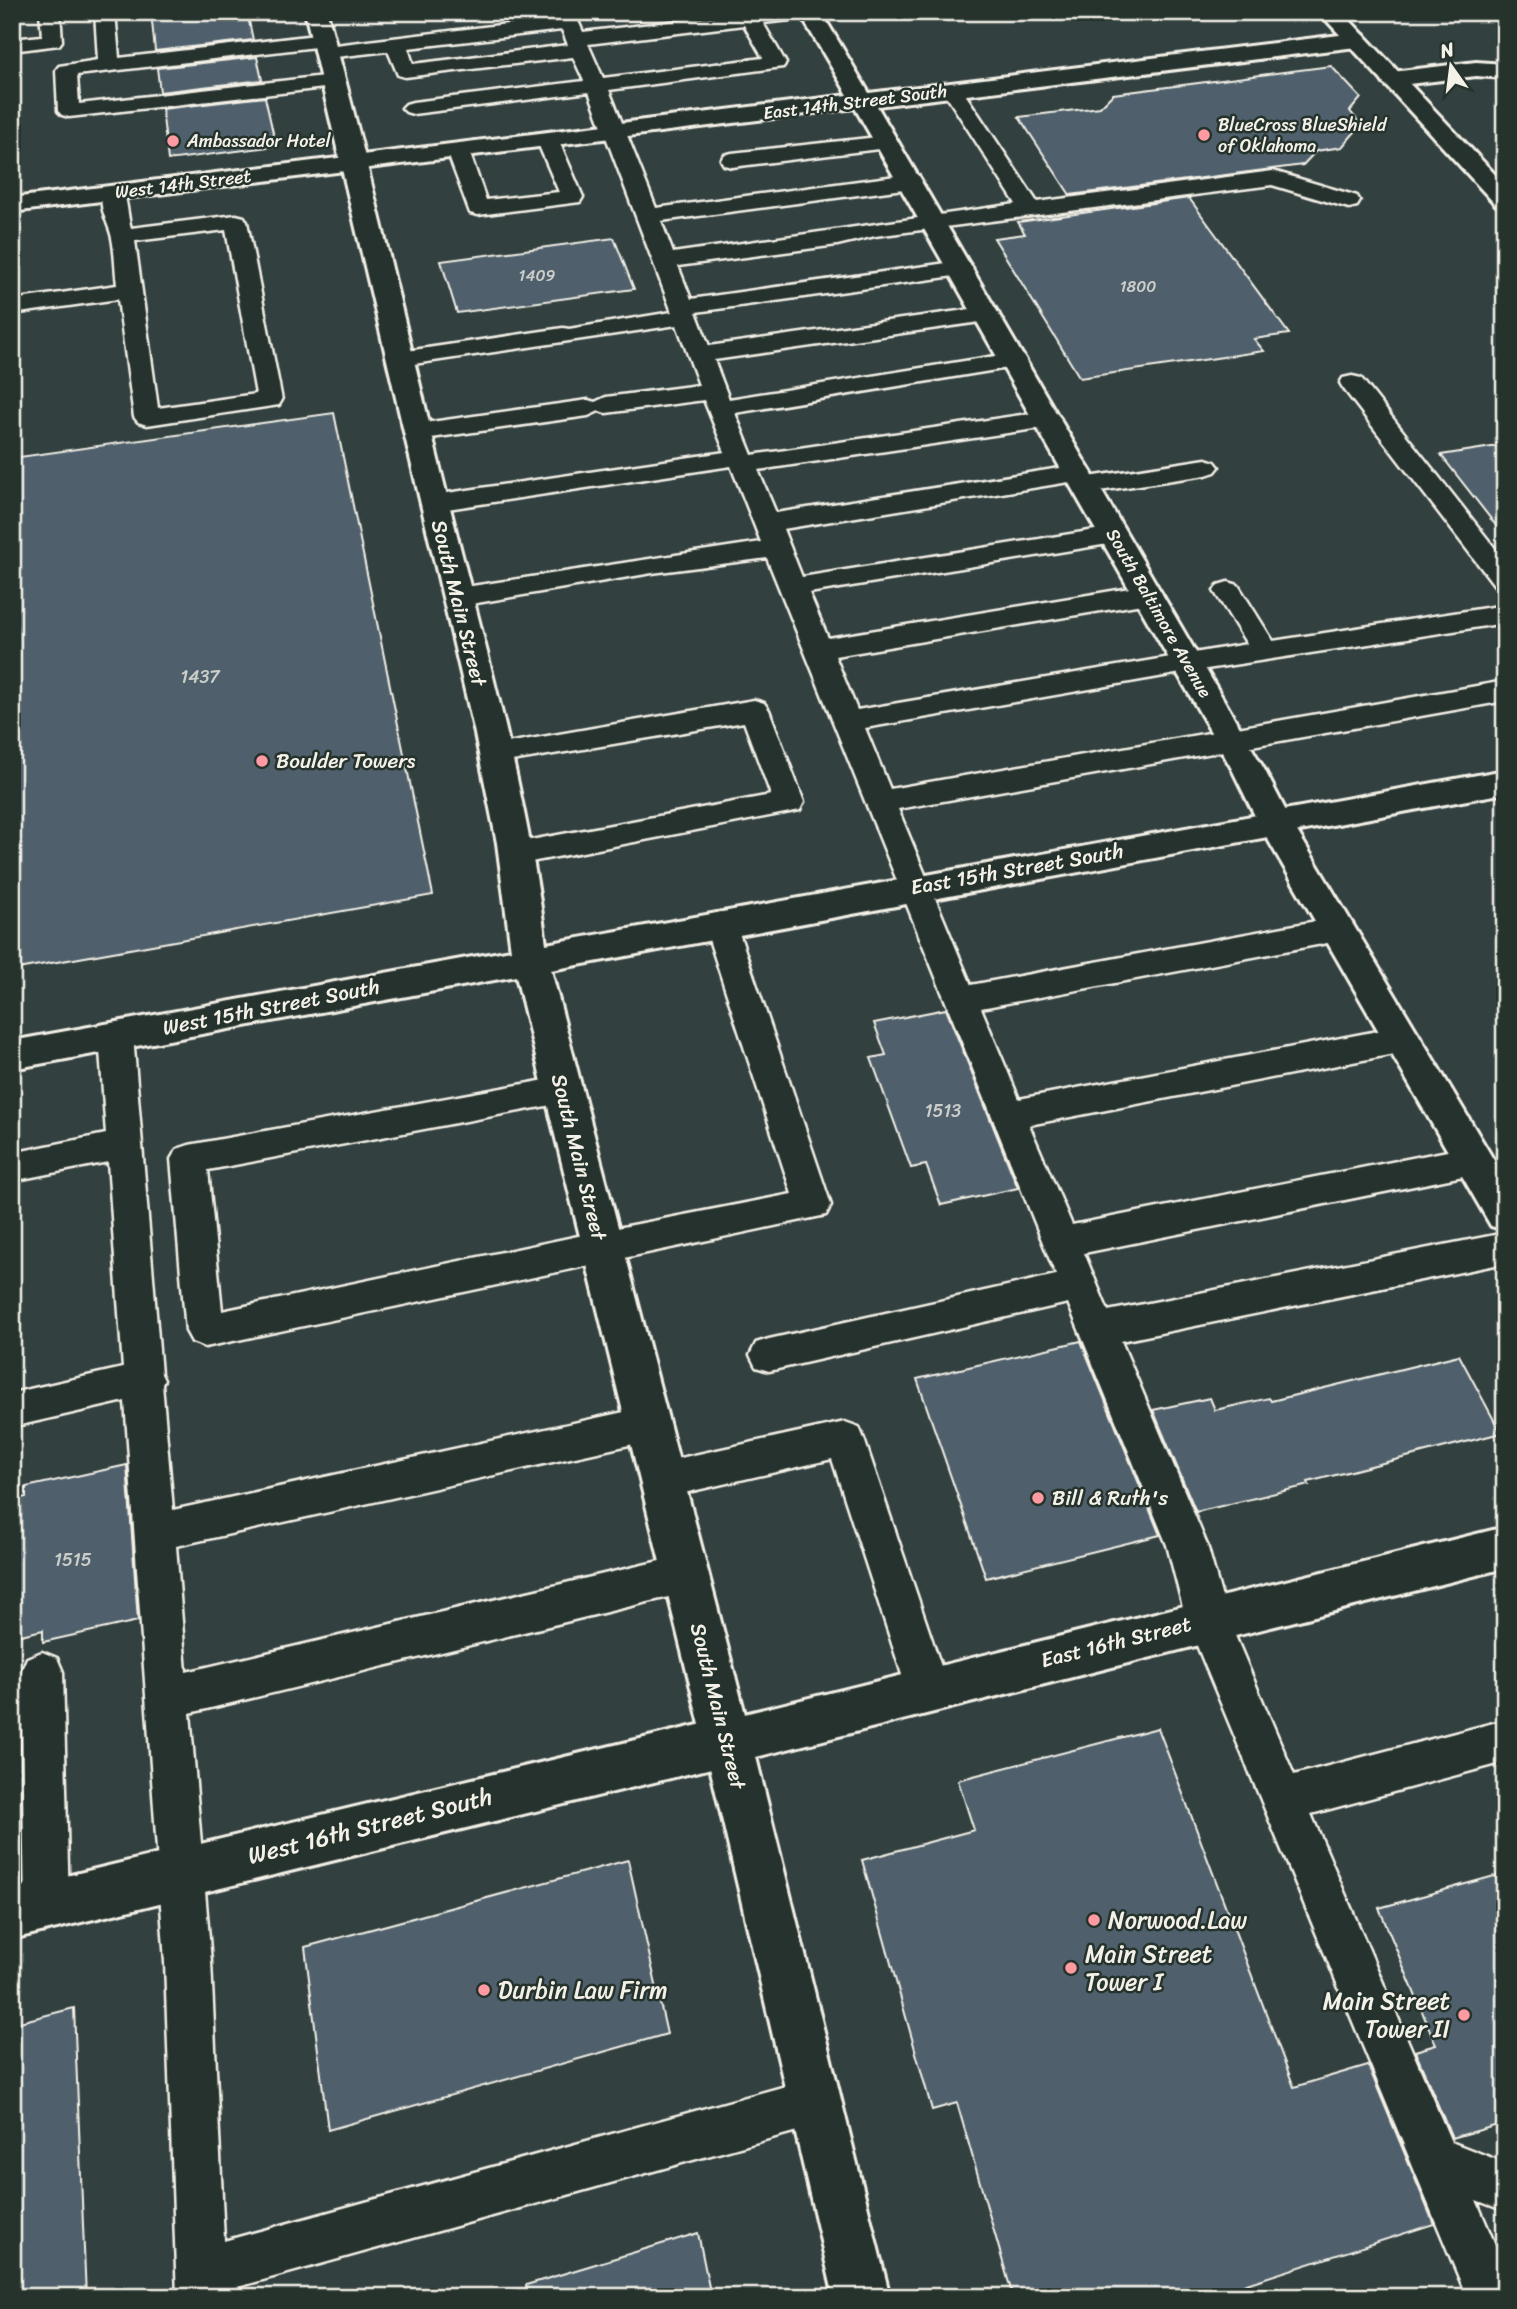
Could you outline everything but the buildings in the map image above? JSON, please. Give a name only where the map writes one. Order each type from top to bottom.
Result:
[{"type":"street","name":"South Main Street","points":[[316,12],[459,597],[515,854],[526,914],[530,959],[727,1741],[862,2297]]},
{"type":"street","name":"South Baltimore Avenue","points":[[809,12],[911,181],[1083,479],[1275,822],[1505,1214]]},
{"type":"street","name":"East 14th Street South","points":[[354,164],[952,89],[1344,27]]},
{"type":"street","points":[[1344,27],[1505,200]]},
{"type":"street","points":[[1392,79],[1476,69],[1505,71]]},
{"type":"street","name":"West 14th Street","points":[[12,205],[354,164]]},
{"type":"street","name":"East 15th Street South","points":[[530,959],[1505,781]]},
{"type":"street","name":"West 15th Street South","points":[[12,1055],[530,959]]},
{"type":"street","name":"East 16th Street","points":[[727,1741],[1207,1619],[1505,1547]]},
{"type":"street","name":"West 16th Street South","points":[[30,1910],[727,1741]]},
{"type":"lane","points":[[12,46],[52,41],[50,12]]},
{"type":"lane","points":[[105,12],[109,65]]},
{"type":"lane","points":[[333,81],[69,111],[66,70],[326,46],[396,44],[750,19],[809,12]]},
{"type":"lane","points":[[413,108],[776,62],[750,19]]},
{"type":"lane","points":[[396,44],[405,71],[572,31]]},
{"type":"lane","points":[[572,31],[617,132],[741,461],[1187,1545],[1207,1619],[1492,2297]]},
{"type":"lane","points":[[952,89],[1031,210]]},
{"type":"lane","points":[[458,151],[478,208],[572,197],[548,141]]},
{"type":"lane","points":[[732,160],[887,142]]},
{"type":"lane","points":[[664,261],[838,238],[875,229],[1273,178],[1349,201]]},
{"type":"lane","points":[[647,216],[911,181]]},
{"type":"lane","points":[[113,192],[115,215],[123,236],[147,417],[270,400],[236,222],[123,236]]},
{"type":"lane","points":[[400,359],[571,334],[683,312],[961,268]]},
{"type":"lane","points":[[12,307],[129,290]]},
{"type":"lane","points":[[700,355],[987,314]]},
{"type":"lane","points":[[417,432],[597,407],[717,400],[1014,360]]},
{"type":"lane","points":[[1352,383],[1505,580]]},
{"type":"lane","points":[[434,503],[619,475],[1048,419]]},
{"type":"lane","points":[[459,597],[650,567],[772,535],[1083,479],[1206,467]]},
{"type":"lane","points":[[794,587],[1114,535]]},
{"type":"lane","points":[[1228,591],[1266,652]]},
{"type":"lane","points":[[819,649],[1148,594]]},
{"type":"lane","points":[[849,721],[1187,663],[1505,614]]},
{"type":"lane","points":[[881,802],[1505,691]]},
{"type":"lane","points":[[494,754],[754,710],[789,802],[515,854]]},
{"type":"lane","points":[[562,1090],[189,1159],[205,1331],[602,1245],[813,1205],[720,924]]},
{"type":"lane","points":[[962,999],[1338,929]]},
{"type":"lane","points":[[116,1036],[182,1872],[201,2285],[815,2102]]},
{"type":"lane","points":[[1008,1115],[1404,1039]]},
{"type":"lane","points":[[12,1167],[126,1144]]},
{"type":"lane","points":[[1062,1242],[1473,1160]]},
{"type":"lane","points":[[1098,1329],[1505,1248]]},
{"type":"lane","points":[[769,1355],[1079,1284]]},
{"type":"lane","points":[[12,1410],[145,1380]]},
{"type":"lane","points":[[156,1532],[647,1424]]},
{"type":"lane","points":[[662,1480],[845,1439],[928,1690]]},
{"type":"lane","points":[[169,1697],[685,1574]]},
{"type":"lane","points":[[30,1910],[42,1672]]},
{"type":"lane","points":[[1284,1800],[1505,1741]]},
{"type":"lane","points":[[1436,2160],[1505,2187]]},
{"type":"place","name":"BlueCross BlueShield of Oklahoma","points":[[1204,135]]},
{"type":"place","name":"Ambassador Hotel","points":[[173,141]]},
{"type":"place","name":"Boulder Towers","points":[[262,761]]},
{"type":"place","name":"Bill & Ruth's","points":[[1038,1498]]},
{"type":"place","name":"Norwood.Law","points":[[1094,1920]]},
{"type":"place","name":"Main Street Tower I","points":[[1071,1968]]},
{"type":"place","name":"Durbin Law Firm","points":[[484,1990]]},
{"type":"place","name":"Main Street Tower II","points":[[1464,2015]]}]
